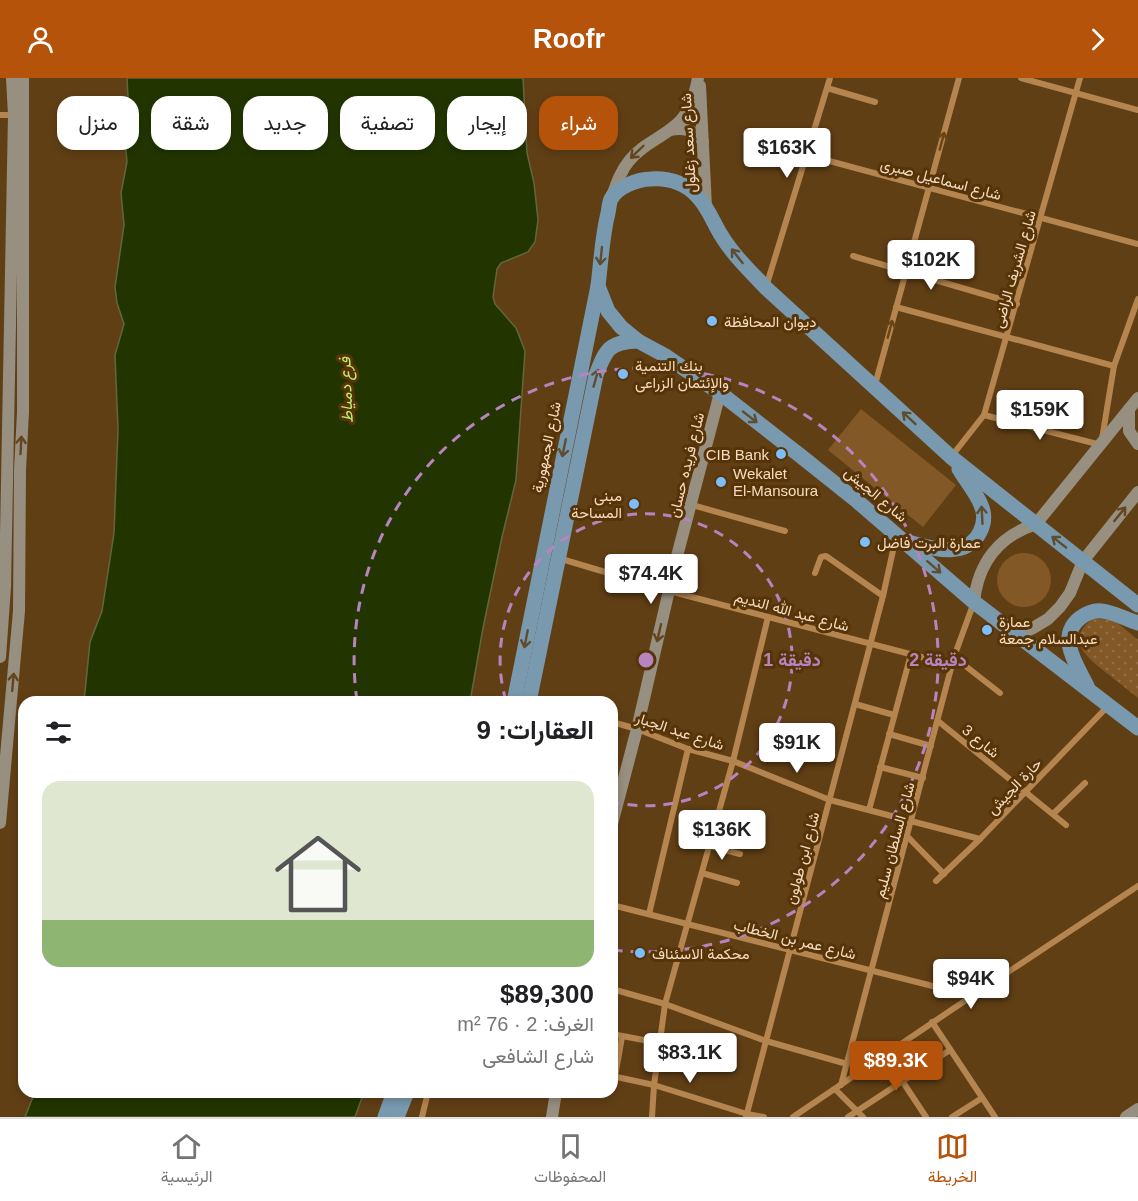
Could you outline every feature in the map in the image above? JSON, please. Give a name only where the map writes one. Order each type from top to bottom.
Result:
[{"type":"main road","points":[[611,199],[621,189],[647,179],[661,178],[687,187],[698,196],[722,237],[743,264],[766,288],[951,457],[1138,605]]},
{"type":"main road","name":"شارع الجمهورية","points":[[528,696],[598,286],[603,233],[611,199]]},
{"type":"main road","name":"شارع الجيش","points":[[598,286],[608,311],[621,327],[638,341],[664,355],[720,393],[848,493],[974,602],[1138,729]]},
{"type":"main road","name":"شارع الجمهورية","points":[[528,696],[596,375],[604,355],[612,345],[638,341]]},
{"type":"main road","points":[[901,538],[950,551],[961,549],[977,537],[984,517],[982,506],[951,457]]},
{"type":"main road","points":[[1090,690],[1070,652],[1068,641],[1076,621],[1095,611],[1106,611],[1138,623]]},
{"type":"main road","points":[[385,1117],[392,1098]]},
{"type":"main road","points":[[397,1117],[405,1098]]},
{"type":"street","points":[[0,657],[9,470],[23,412],[14,229],[12,78]]},
{"type":"street","points":[[0,823],[19,611],[4,362],[23,78]]},
{"type":"street","name":"شارع سعد زغلول","points":[[611,199],[618,178],[629,160],[645,145],[682,119],[694,97],[699,78]]},
{"type":"street","name":"شارع سعد زغلول","points":[[699,78],[706,207]]},
{"type":"street","points":[[766,288],[830,78]]},
{"type":"street","points":[[874,386],[959,78]]},
{"type":"street","points":[[1021,78],[1138,110]]},
{"type":"street","name":"شارع الشريف الراضى","points":[[951,457],[984,415],[1080,78]]},
{"type":"street","points":[[827,88],[875,102]]},
{"type":"street","points":[[0,115],[14,115]]},
{"type":"street","points":[[669,130],[688,129],[703,141]]},
{"type":"street","name":"شارع اسماعيل صبرى","points":[[807,155],[1138,243]]},
{"type":"street","points":[[853,256],[1017,304]]},
{"type":"street","points":[[1101,445],[1114,366],[1138,299]]},
{"type":"street","points":[[896,307],[1114,366]]},
{"type":"street","name":"شارع فريده حسان","points":[[618,801],[720,393]]},
{"type":"street","points":[[974,602],[979,576],[992,552],[1012,535],[1036,524],[1138,398]]},
{"type":"street","points":[[1129,409],[1129,431],[1138,444]]},
{"type":"street","points":[[984,415],[1101,445]]},
{"type":"street","points":[[1018,635],[1041,623],[1060,607],[1070,593],[1083,561],[1138,492]]},
{"type":"street","points":[[692,505],[785,531]]},
{"type":"street","name":"شارع ابن طولون","points":[[747,1116],[883,596],[901,538]]},
{"type":"street","points":[[815,573],[821,557],[826,556],[883,596]]},
{"type":"street","name":"شارع عبد الله النديم","points":[[557,558],[669,591],[952,665]]},
{"type":"street","name":"شارع السلطان سليم","points":[[838,1087],[847,1064],[954,657],[974,602]]},
{"type":"street","points":[[652,1117],[665,1004],[733,761],[768,617]]},
{"type":"street","points":[[869,810],[910,654]]},
{"type":"street","points":[[954,657],[1000,693]]},
{"type":"street","points":[[855,704],[894,715]]},
{"type":"street","name":"حارة الجيش","points":[[936,881],[980,839],[1108,705]]},
{"type":"street","name":"شارع 3","points":[[938,721],[1066,825]]},
{"type":"street","name":"شارع عبد الجبار","points":[[618,724],[688,749],[733,761],[830,800],[980,839]]},
{"type":"street","points":[[890,734],[931,746]]},
{"type":"street","points":[[649,914],[688,749]]},
{"type":"street","points":[[880,767],[922,778]]},
{"type":"street","points":[[1053,814],[1085,783]]},
{"type":"street","points":[[907,836],[944,874]]},
{"type":"street","points":[[710,846],[740,854]]},
{"type":"street","points":[[702,873],[737,883]]},
{"type":"street","points":[[793,1117],[1138,886]]},
{"type":"street","name":"شارع عمر بن الخطاب","points":[[618,906],[972,996]]},
{"type":"street","points":[[618,990],[665,1004],[766,1041],[847,1064]]},
{"type":"street","points":[[932,1023],[994,1117]]},
{"type":"street","points":[[618,1036],[659,1043]]},
{"type":"street","points":[[618,1056],[622,1037]]},
{"type":"street","points":[[848,1117],[950,1050]]},
{"type":"street","points":[[885,1055],[926,1117]]},
{"type":"street","points":[[618,1077],[654,1085],[747,1116],[764,1117]]},
{"type":"street","points":[[838,1087],[863,1117]]},
{"type":"street","points":[[422,1117],[427,1098]]},
{"type":"street","points":[[552,1117],[555,1098]]},
{"type":"street","points":[[952,1117],[982,1098]]},
{"type":"street","points":[[1126,1117],[1138,1109]]},
{"type":"shaded area","points":[[861,409],[956,485],[923,527],[828,450]]},
{"type":"shaded area","points":[[1019,553],[1029,553],[1039,557],[1047,565],[1051,580],[1047,595],[1039,603],[1029,607],[1019,607],[1009,603],[1001,595],[997,585],[997,575],[1001,565],[1009,557]]},
{"type":"shaded area","points":[[1094,618],[1115,621],[1138,640],[1138,698],[1086,655],[1081,648],[1080,634]]},
{"type":"water","name":"فرع دمياط","points":[[127,78],[523,78],[524,96],[447,96],[447,150],[527,150],[534,183],[538,220],[535,242],[528,252],[501,263],[497,269],[493,297],[495,304],[516,328],[525,351],[516,480],[483,628],[471,696],[85,696],[90,642],[102,611],[114,533],[118,429],[115,355],[124,324],[117,303],[115,287],[124,225],[121,193],[127,162],[126,150],[139,150],[139,96],[128,96]]},
{"type":"water","points":[[33,1098],[362,1098],[355,1117],[25,1117]]},
{"type":"place","name":"ديوان المحافظة","points":[[712,321]]},
{"type":"place","name":"بنك التنمية والإئتمان الزراعى","points":[[623,374]]},
{"type":"place","name":"CIB Bank","points":[[781,454]]},
{"type":"place","name":"Wekalet El-Mansoura","points":[[721,482]]},
{"type":"place","name":"مبنى المساحة","points":[[634,504]]},
{"type":"place","name":"عمارة البرت فاضل","points":[[865,542]]},
{"type":"place","name":"عمارة عبدالسلام جمعة","points":[[987,630]]},
{"type":"place","name":"محكمة الاسئناف","points":[[640,953]]}]
